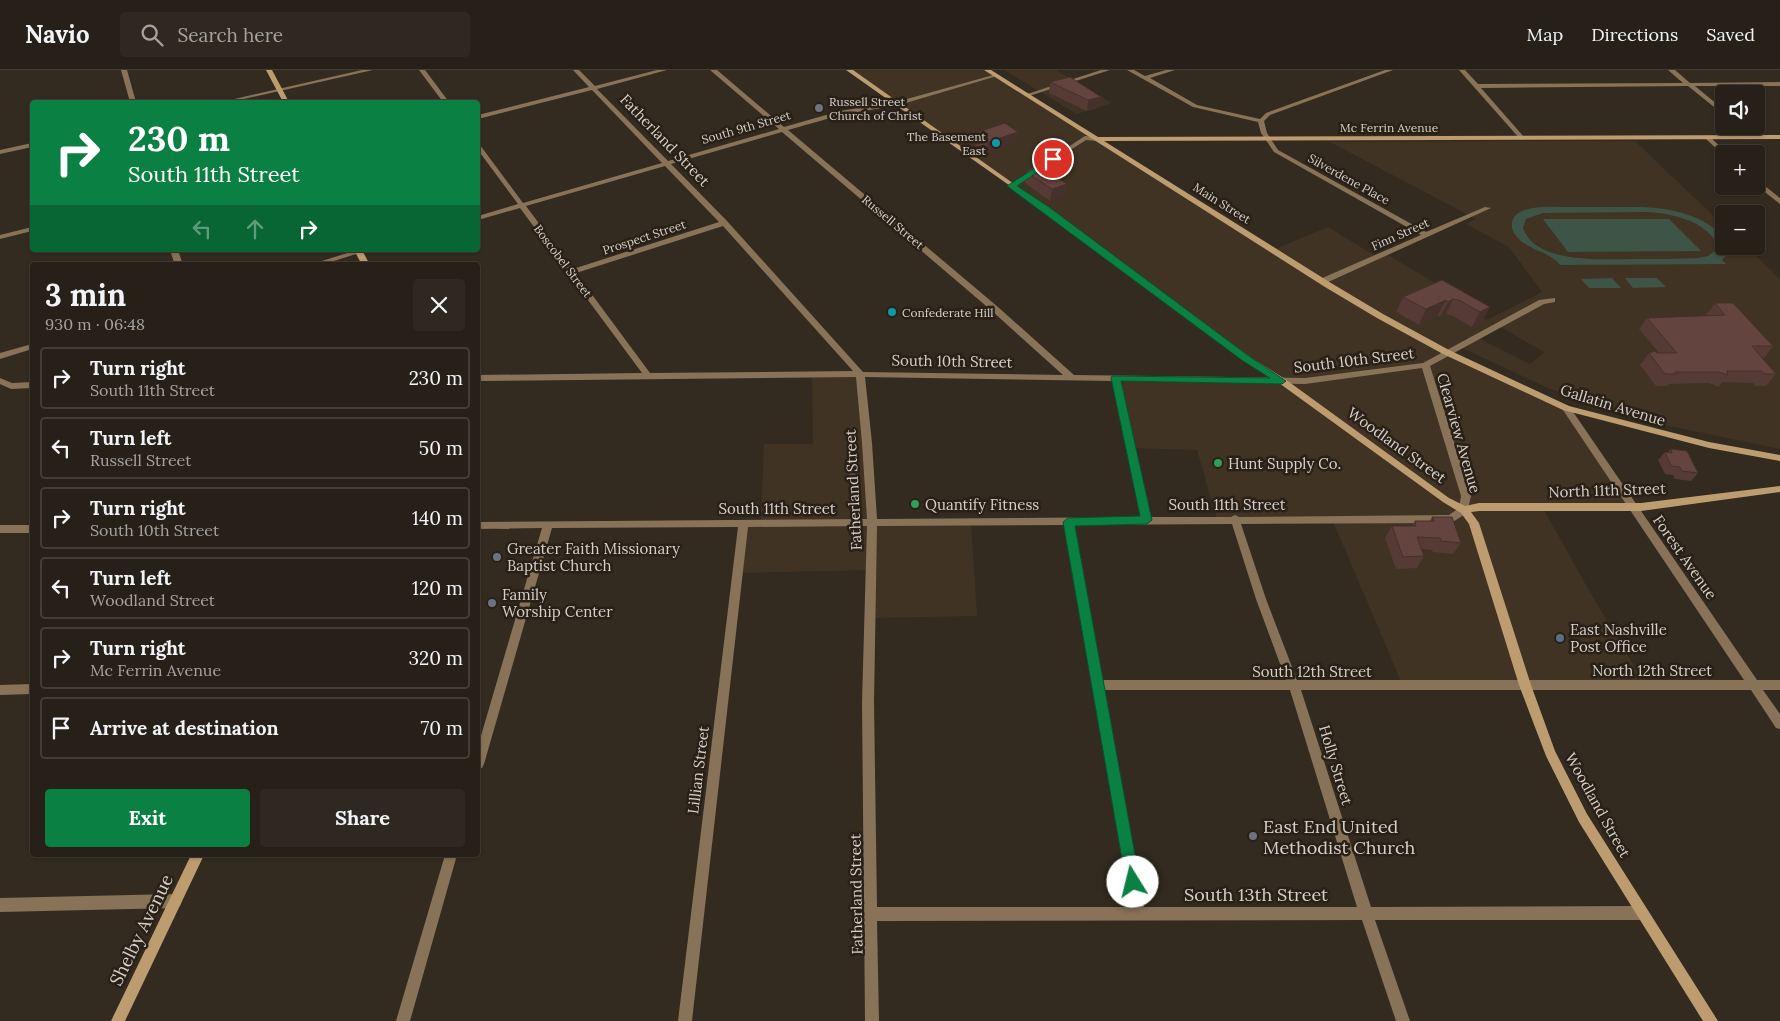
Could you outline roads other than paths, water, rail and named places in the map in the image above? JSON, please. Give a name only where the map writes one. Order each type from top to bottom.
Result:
[{"type":"street","points":[[124,70],[132,100]]},
{"type":"street","points":[[269,70],[285,100]]},
{"type":"street","points":[[234,100],[370,70]]},
{"type":"street","points":[[422,70],[444,100]]},
{"type":"street","name":"Fatherland Street","points":[[576,70],[724,223],[860,374],[872,523],[868,702],[872,1021]]},
{"type":"street","points":[[480,116],[664,70]]},
{"type":"street","name":"Russell Street","points":[[713,70],[1071,377]]},
{"type":"street","name":"Woodland Street","points":[[850,70],[1046,209],[1247,359],[1282,381],[1446,500],[1464,510],[1474,523],[1525,685],[1550,752],[1579,810],[1711,1021]]},
{"type":"street","name":"Main Street","points":[[987,70],[1323,281],[1380,316],[1446,352]]},
{"type":"street","points":[[1027,95],[1107,70]]},
{"type":"street","points":[[1130,70],[1195,106],[1261,121]]},
{"type":"street","points":[[1145,78],[1172,70]]},
{"type":"street","points":[[1261,121],[1268,114],[1390,70]]},
{"type":"street","points":[[1462,70],[1522,138]]},
{"type":"street","points":[[1671,70],[1715,106]]},
{"type":"street","name":"South 9th Street","points":[[480,217],[840,113],[897,104],[995,75]]},
{"type":"street","points":[[1476,86],[1780,84]]},
{"type":"street","points":[[1261,121],[1266,138]]},
{"type":"street","name":"Mc Ferrin Avenue","points":[[1011,186],[1085,138],[1780,137]]},
{"type":"street","name":"Silverdene Place","points":[[1266,138],[1276,151],[1426,235]]},
{"type":"street","points":[[1707,138],[1715,145]]},
{"type":"street","points":[[0,152],[30,145]]},
{"type":"street","name":"Boscobel Street","points":[[480,149],[648,376]]},
{"type":"street","points":[[1765,189],[1780,202]]},
{"type":"street","name":"Finn Street","points":[[1323,281],[1487,208]]},
{"type":"street","name":"Prospect Street","points":[[572,272],[724,223]]},
{"type":"street","points":[[0,237],[30,230]]},
{"type":"street","points":[[324,262],[358,252]]},
{"type":"street","points":[[1425,365],[1542,302],[1552,300]]},
{"type":"street","points":[[0,356],[30,348]]},
{"type":"street","name":"Gallatin Avenue","points":[[1446,352],[1566,408],[1709,445],[1780,458]]},
{"type":"street","name":"South 10th Street","points":[[480,378],[860,374],[1305,381],[1425,365]]},
{"type":"street","name":"Clearview Avenue","points":[[1425,365],[1466,496],[1464,510]]},
{"type":"street","points":[[1116,378],[1147,520]]},
{"type":"street","points":[[0,381],[11,386],[30,385]]},
{"type":"street","name":"Forest Avenue","points":[[1566,408],[1631,507],[1780,724]]},
{"type":"street","name":"North 11th Street","points":[[1464,510],[1479,507],[1631,507],[1780,489]]},
{"type":"street","name":"South 11th Street","points":[[480,525],[1451,519],[1464,510]]},
{"type":"street","name":"Holly Street","points":[[1235,519],[1261,598],[1294,686],[1403,1021]]},
{"type":"street","points":[[1068,522],[1139,914]]},
{"type":"street","points":[[480,757],[548,524]]},
{"type":"street","name":"Lillian Street","points":[[686,1021],[743,524]]},
{"type":"street","points":[[0,529],[30,529]]},
{"type":"street","name":"South 12th Street","points":[[1099,685],[1525,685]]},
{"type":"street","name":"North 12th Street","points":[[1525,685],[1780,685]]},
{"type":"street","points":[[0,690],[30,689]]},
{"type":"street","name":"Shelby Avenue","points":[[118,1021],[197,857]]},
{"type":"street","points":[[403,1021],[450,857]]},
{"type":"street","points":[[0,905],[176,901]]},
{"type":"street","name":"South 13th Street","points":[[872,914],[1642,913]]},
{"type":"place","name":"Russell Street Church of Christ","points":[[819,108]]},
{"type":"place","name":"The Basement East","points":[[996,143]]},
{"type":"place","name":"Confederate Hill","points":[[892,312]]},
{"type":"place","name":"Hunt Supply Co.","points":[[1218,463]]},
{"type":"place","name":"Quantify Fitness","points":[[915,504]]},
{"type":"place","name":"Greater Faith Missionary Baptist Church","points":[[497,557]]},
{"type":"place","name":"Family Worship Center","points":[[492,603]]},
{"type":"place","name":"East Nashville Post Office","points":[[1560,638]]},
{"type":"place","name":"East End United Methodist Church","points":[[1253,836]]}]
